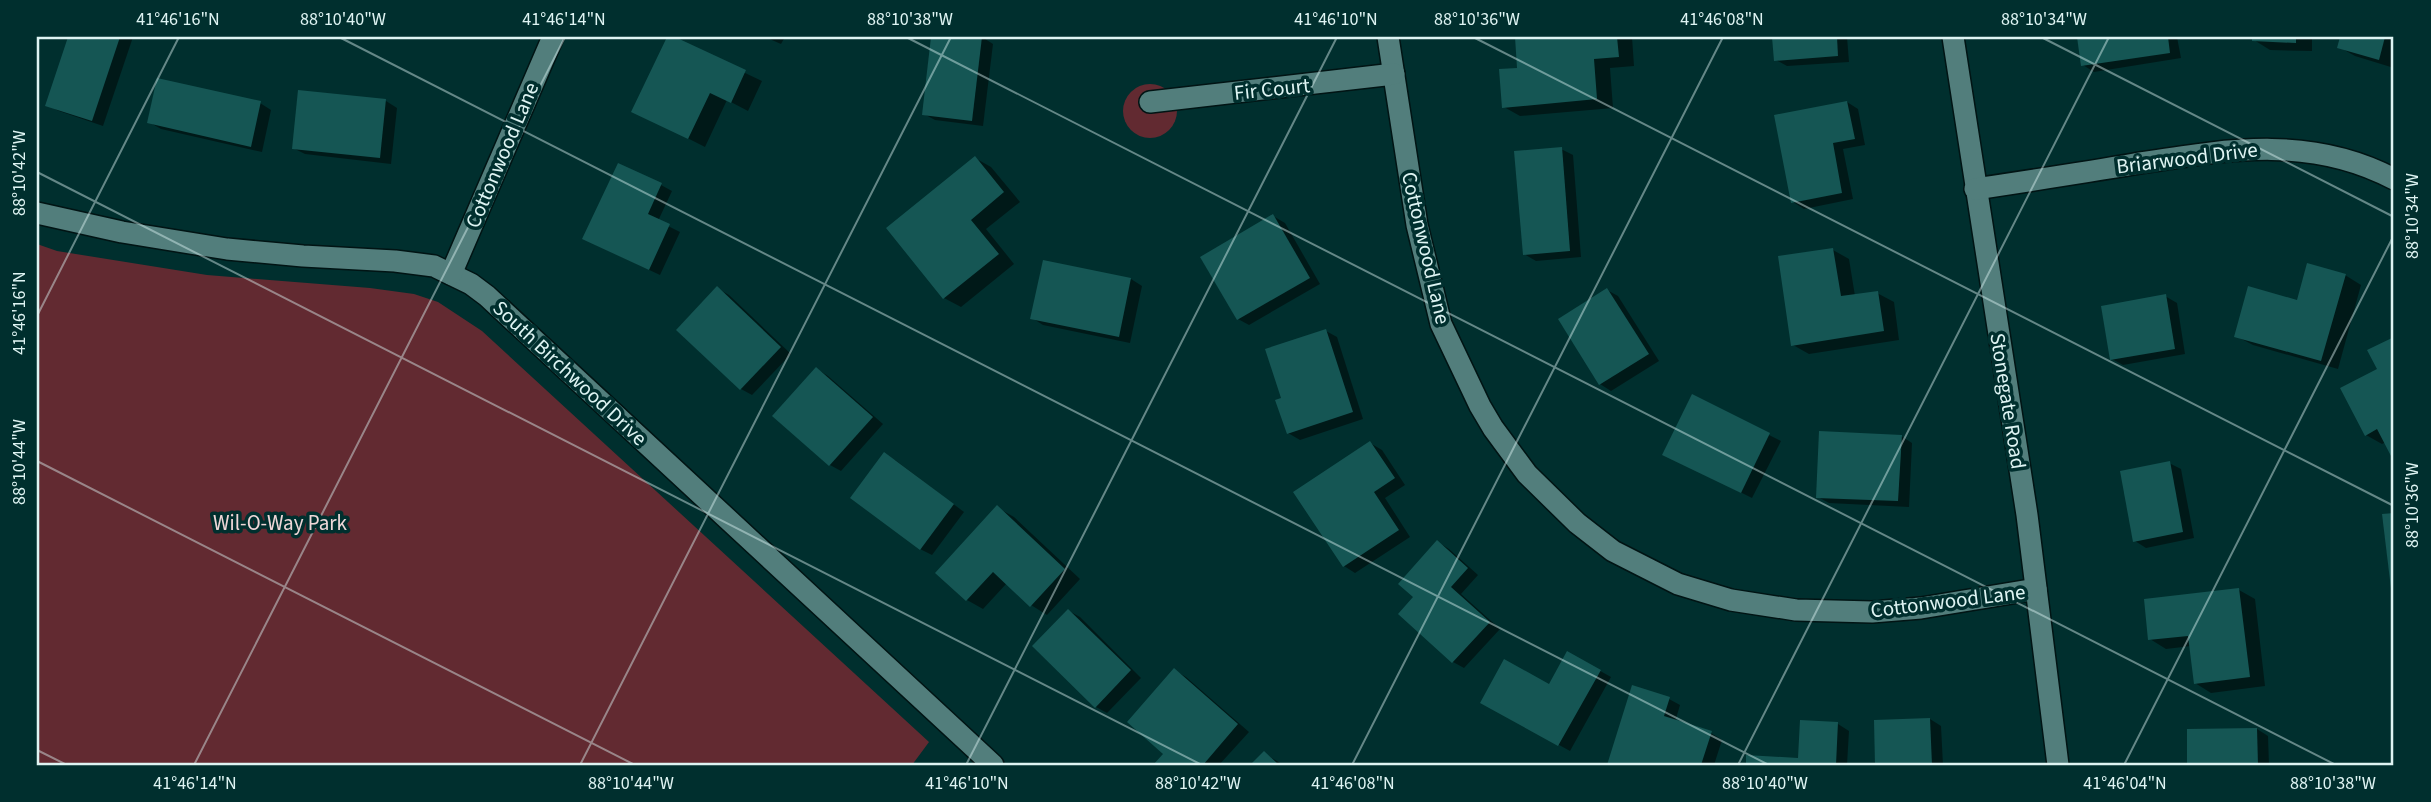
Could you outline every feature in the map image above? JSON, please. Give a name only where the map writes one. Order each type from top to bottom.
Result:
[{"type":"street","name":"Cottonwood Lane","points":[[451,274],[553,37]]},
{"type":"street","name":"Cottonwood Lane","points":[[1388,37],[1417,225],[1441,324],[1493,428],[1527,474],[1577,523],[1613,551],[1678,584],[1731,600],[1796,610],[1872,612],[1921,608],[2036,589]]},
{"type":"street","name":"Stonegate Road","points":[[1953,37],[2027,515],[2058,765]]},
{"type":"street","name":"Fir Court","points":[[1150,102],[1394,74]]},
{"type":"street","name":"Briarwood Drive","points":[[1975,189],[2218,151],[2269,148],[2329,155],[2378,170],[2394,179]]},
{"type":"street","name":"South Birchwood Drive","points":[[37,213],[122,232],[227,249],[434,266],[471,284],[488,296],[993,765]]},
{"type":"green space","points":[[1150,84],[1169,92],[1177,111],[1169,130],[1150,138],[1131,130],[1123,111],[1131,92]]},
{"type":"green space","name":"Wil-O-Way Park","points":[[37,244],[57,251],[207,275],[370,288],[414,294],[438,302],[482,331],[929,742],[912,765],[37,765]]},
{"type":"building","points":[[68,37],[120,37],[92,121],[45,106]]},
{"type":"building","points":[[667,37],[675,37],[746,70],[731,103],[710,93],[688,139],[631,112]]},
{"type":"building","points":[[931,37],[982,37],[972,121],[922,115]]},
{"type":"building","points":[[1515,37],[1617,37],[1619,57],[1594,59],[1597,99],[1502,108],[1499,69],[1517,68]]},
{"type":"building","points":[[1772,37],[1837,37],[1838,56],[1774,61]]},
{"type":"building","points":[[2077,37],[2168,37],[2170,53],[2081,66]]},
{"type":"building","points":[[2252,37],[2296,37],[2296,43],[2252,41]]},
{"type":"building","points":[[2340,37],[2385,37],[2379,60],[2337,48]]},
{"type":"building","points":[[157,78],[261,101],[251,147],[147,123]]},
{"type":"building","points":[[298,90],[386,99],[380,158],[292,149]]},
{"type":"building","points":[[1847,101],[1855,139],[1833,143],[1842,193],[1791,203],[1774,115]]},
{"type":"building","points":[[1562,147],[1570,251],[1523,255],[1514,151]]},
{"type":"building","points":[[975,156],[1004,192],[971,220],[999,254],[943,299],[886,228]]},
{"type":"building","points":[[618,163],[662,183],[648,214],[670,224],[649,270],[582,239]]},
{"type":"building","points":[[1273,214],[1310,278],[1237,320],[1200,257]]},
{"type":"building","points":[[1833,248],[1841,296],[1878,291],[1884,331],[1791,346],[1778,256]]},
{"type":"building","points":[[1043,260],[1131,278],[1119,337],[1030,319]]},
{"type":"building","points":[[2307,263],[2346,274],[2321,361],[2234,337],[2248,286],[2297,300]]},
{"type":"building","points":[[717,286],[781,347],[740,390],[676,330]]},
{"type":"building","points":[[1607,288],[1649,354],[1599,385],[1558,319]]},
{"type":"building","points":[[2166,294],[2175,349],[2110,360],[2101,306]]},
{"type":"building","points":[[1326,329],[1353,412],[1287,434],[1275,400],[1281,398],[1265,349]]},
{"type":"building","points":[[2394,337],[2394,455],[2391,456],[2377,429],[2365,436],[2340,388],[2377,369],[2367,350]]},
{"type":"building","points":[[816,367],[873,417],[829,466],[772,416]]},
{"type":"building","points":[[1692,394],[1770,433],[1741,493],[1662,455]]},
{"type":"building","points":[[1819,431],[1902,435],[1898,501],[1816,498]]},
{"type":"building","points":[[1370,441],[1395,478],[1374,492],[1399,530],[1343,567],[1293,492]]},
{"type":"building","points":[[884,452],[954,504],[920,550],[850,498]]},
{"type":"building","points":[[2170,461],[2183,532],[2133,542],[2120,471]]},
{"type":"building","points":[[997,505],[1065,569],[1030,607],[993,572],[966,601],[935,573]]},
{"type":"building","points":[[2394,513],[2394,605],[2393,605],[2382,514]]},
{"type":"building","points":[[1437,540],[1468,568],[1451,587],[1490,622],[1452,663],[1398,614],[1413,597],[1398,584]]},
{"type":"building","points":[[2239,588],[2250,677],[2194,684],[2188,636],[2148,640],[2144,599]]},
{"type":"building","points":[[1068,609],[1131,670],[1095,708],[1032,646]]},
{"type":"building","points":[[1567,651],[1601,670],[1558,746],[1480,703],[1504,659],[1549,684]]},
{"type":"building","points":[[1174,668],[1238,724],[1203,765],[1153,765],[1163,754],[1127,722]]},
{"type":"building","points":[[1632,685],[1670,697],[1664,716],[1712,731],[1701,765],[1607,765]]},
{"type":"building","points":[[1930,718],[1932,765],[1875,765],[1874,720]]},
{"type":"building","points":[[1800,720],[1838,722],[1836,765],[1746,765],[1746,755],[1798,758]]},
{"type":"building","points":[[2257,728],[2258,765],[2187,765],[2187,729]]},
{"type":"building","points":[[1264,751],[1279,765],[1250,765]]}]
